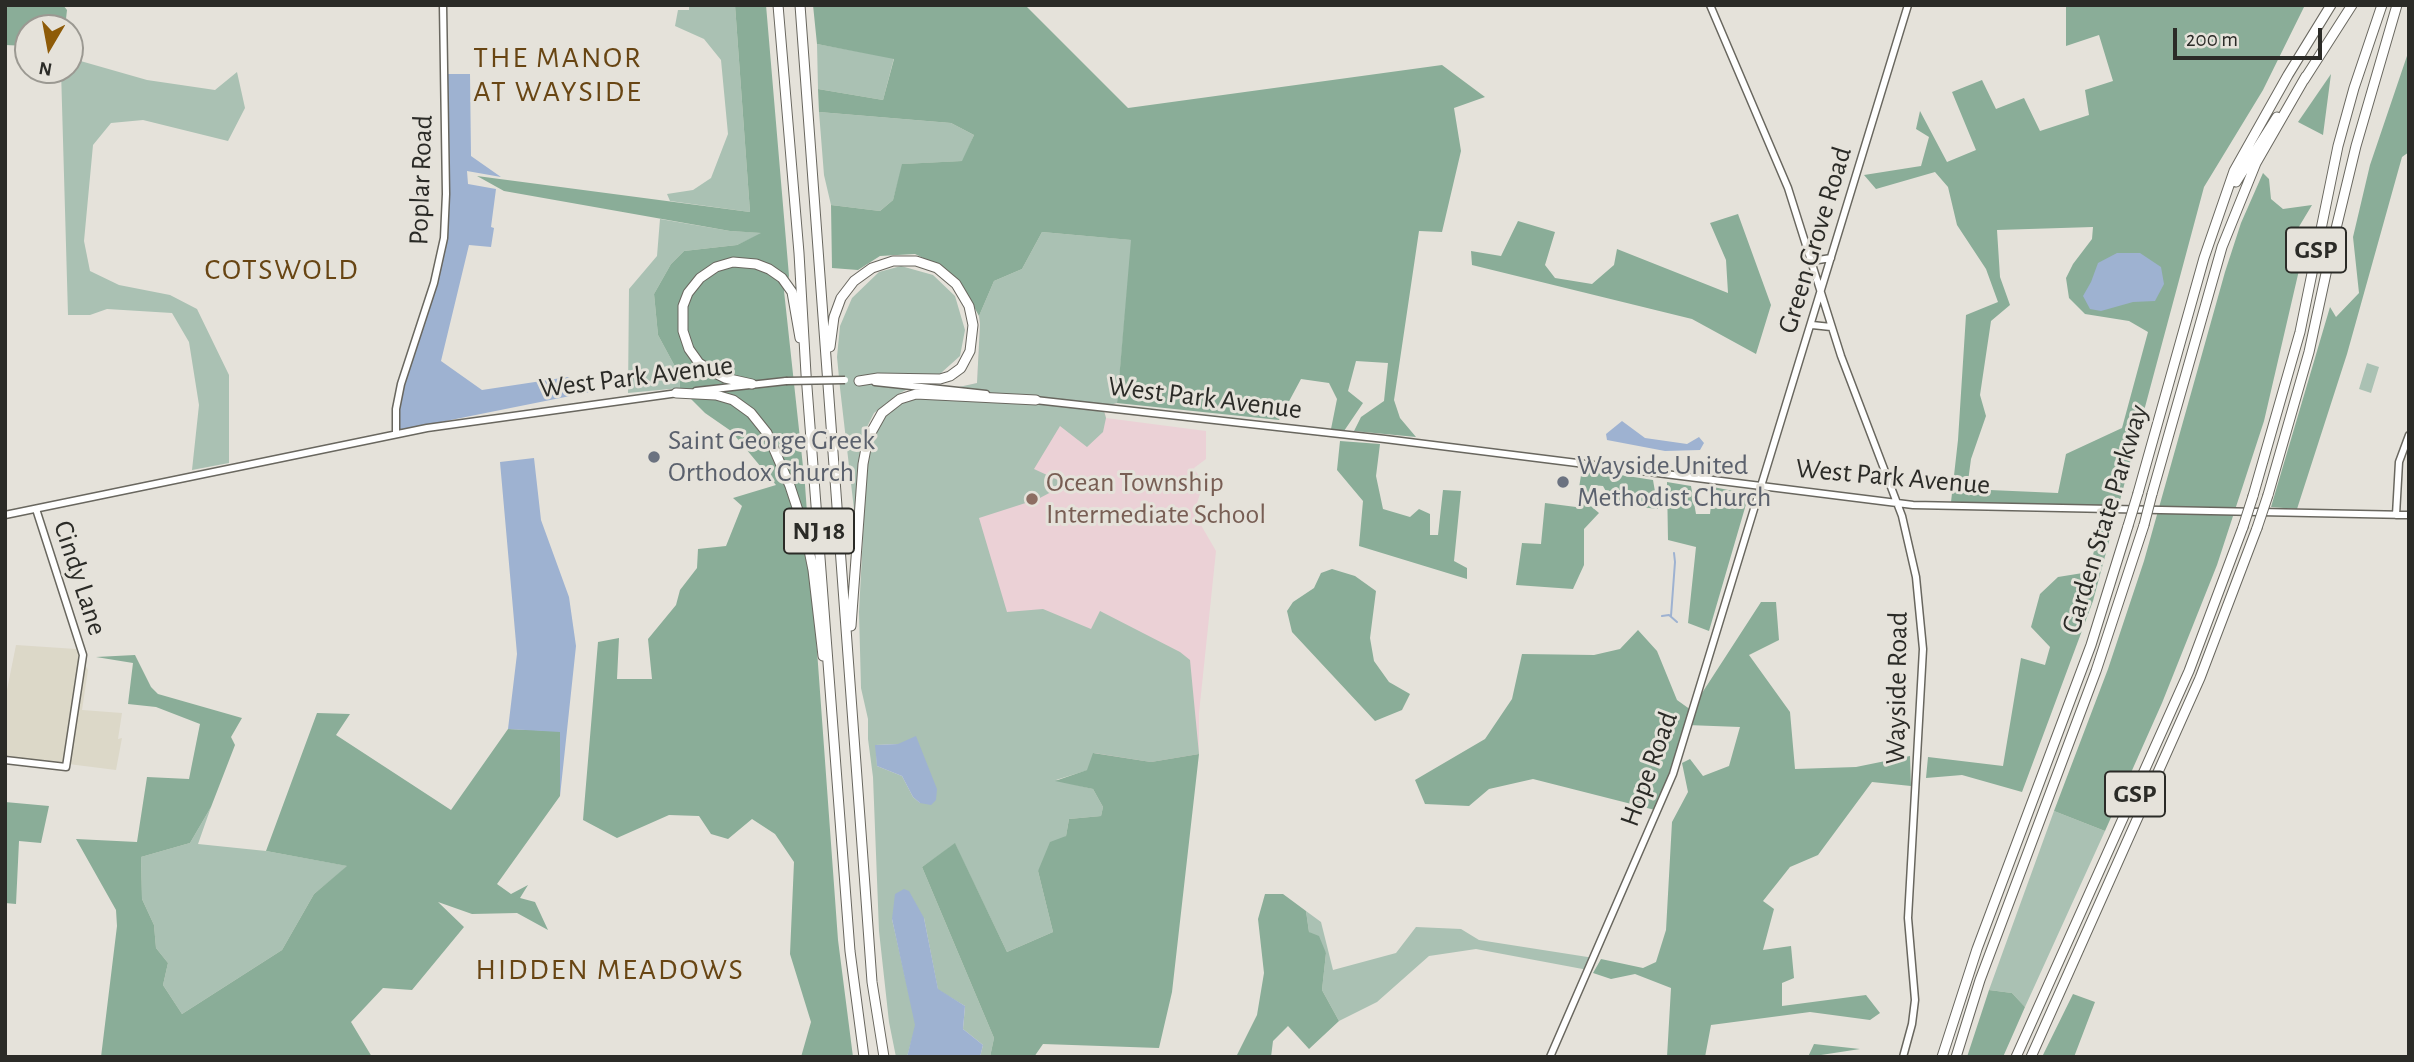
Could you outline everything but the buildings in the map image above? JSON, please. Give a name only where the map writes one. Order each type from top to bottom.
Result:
[{"type":"highway","name":"NJ 18","points":[[778,5],[854,985],[864,1057]]},
{"type":"highway","name":"NJ 18","points":[[800,5],[872,982],[884,1057]]},
{"type":"highway","name":"Garden State Parkway","points":[[1942,1057],[1970,968],[2091,645],[2138,493],[2199,275],[2234,171],[2331,5]]},
{"type":"highway","points":[[2222,208],[2248,161],[2352,5]]},
{"type":"highway","name":"GSP","points":[[2017,1057],[2189,671],[2243,527],[2281,406],[2300,332],[2345,120],[2382,5]]},
{"type":"highway","name":"GSP","points":[[2031,1057],[2200,678],[2257,528],[2309,352],[2349,173],[2397,5]]},
{"type":"highway","name":"Garden State Parkway","points":[[1956,1057],[1980,980],[2096,671],[2144,526],[2222,247],[2256,163],[2306,76]]},
{"type":"highway","points":[[828,362],[837,307],[847,289],[861,274],[882,263],[905,260],[927,264],[952,280],[966,299],[973,325],[970,351],[961,368],[940,379],[878,378],[859,381]]},
{"type":"highway","points":[[752,384],[725,378],[705,368],[685,340],[682,321],[686,298],[697,281],[716,267],[733,262],[746,262],[769,269],[782,278],[794,297],[805,360]]},
{"type":"highway","points":[[676,393],[716,395],[742,405],[759,421],[781,463],[798,508],[810,554],[834,739]]},
{"type":"highway","points":[[849,652],[863,464],[868,438],[878,417],[895,401],[916,394],[1036,400]]},
{"type":"street","name":"Poplar Road","points":[[396,433],[396,409],[401,384],[434,283],[444,238],[446,194],[443,5]]},
{"type":"street","name":"Wayside Road","points":[[1710,5],[1779,162],[1850,383],[1898,503],[1916,577],[1923,649],[1908,918],[1915,1000],[1903,1057]]},
{"type":"street","name":"Green Grove Road","points":[[1761,486],[1908,5]]},
{"type":"street","points":[[1812,261],[1831,258]]},
{"type":"street","points":[[1812,325],[1831,327]]},
{"type":"street","name":"West Park Avenue","points":[[5,515],[463,421],[752,384],[845,380],[921,386],[1385,439],[1898,503],[2409,515]]},
{"type":"street","points":[[2396,515],[2399,462],[2409,435]]},
{"type":"street","name":"Hope Road","points":[[1550,1057],[1673,774],[1761,486]]},
{"type":"street","name":"Cindy Lane","points":[[5,760],[66,766],[83,655],[36,509]]},
{"type":"shaded area","name":"Ocean Township Intermediate School","points":[[979,316],[1117,403],[1104,407],[1106,418],[1206,431],[1206,459],[1194,468],[1203,484],[1194,513],[1216,551],[1199,713],[1199,754],[1151,762],[1093,753],[867,458],[909,398],[977,383]]},
{"type":"shaded area","points":[[16,645],[76,649],[88,670],[82,710],[122,713],[118,739],[122,738],[116,770],[5,756],[5,700]]},
{"type":"green space","points":[[9,5],[63,5],[67,10],[67,14],[14,14],[14,45],[5,45],[5,10]]},
{"type":"green space","points":[[689,5],[735,5],[750,212],[670,201],[667,194],[693,190],[711,178],[728,134],[721,60],[704,39],[675,26],[678,10],[689,10]]},
{"type":"green space","points":[[735,5],[766,5],[789,276],[784,291],[805,485],[838,940],[853,1057],[801,1057],[811,1022],[790,954],[794,862],[775,834],[752,819],[728,839],[711,834],[699,816],[669,815],[617,838],[583,820],[598,642],[619,638],[617,679],[652,679],[648,639],[676,605],[680,590],[697,568],[698,549],[726,546],[742,506],[733,498],[776,485],[731,431],[705,413],[680,388],[679,374],[658,335],[654,294],[671,264],[684,251],[737,245],[761,233],[730,231],[504,191],[477,176],[750,212]]},
{"type":"green space","points":[[813,5],[1025,5],[1128,108],[1442,65],[1485,97],[1454,108],[1461,151],[1442,232],[1419,231],[1394,400],[1400,418],[1416,437],[1354,431],[1361,417],[1384,401],[1388,363],[1356,361],[1348,391],[1363,403],[1344,431],[1331,429],[1337,399],[1329,383],[1301,379],[1279,420],[1117,403],[1131,240],[1042,232],[1022,269],[994,281],[979,316],[965,290],[946,269],[915,254],[880,256],[858,270],[832,268],[831,205],[880,211],[893,200],[902,164],[962,161],[974,135],[951,123],[819,112],[818,89],[883,100],[894,59],[817,44]]},
{"type":"green space","points":[[2066,5],[2305,5],[2263,90],[2204,187],[2093,601],[2022,792],[1962,775],[1926,778],[1928,757],[2003,766],[2021,658],[2045,665],[2050,647],[2031,627],[2040,594],[2058,577],[2089,572],[2104,508],[1951,502],[1966,315],[1998,302],[1986,269],[1957,225],[1948,187],[1935,172],[1876,189],[1864,175],[1921,166],[1929,137],[1916,129],[1920,111],[1947,162],[1976,150],[1952,92],[1982,80],[1996,109],[2024,98],[2040,131],[2089,115],[2085,90],[2113,81],[2099,35],[2066,46]],"holes":[[[2093,227],[2092,239],[2066,278],[2069,298],[2085,314],[2129,321],[2148,332],[2122,428],[2066,454],[2058,493],[1967,489],[1971,459],[1986,416],[1980,395],[1991,321],[2010,305],[2000,277],[1997,230]]]},
{"type":"green space","points":[[817,44],[894,58],[883,100],[818,89]]},
{"type":"green space","points":[[2409,50],[2409,152],[2402,157],[2347,354],[2297,509],[2271,507],[2330,307],[2336,317],[2359,293],[2353,237],[2370,165]]},
{"type":"green space","points":[[84,62],[147,80],[215,90],[237,72],[245,108],[228,141],[143,120],[111,123],[93,145],[84,241],[90,271],[119,285],[170,295],[197,309],[229,375],[229,463],[192,470],[199,405],[189,342],[172,313],[107,309],[90,315],[68,315],[61,84],[84,84]]},
{"type":"green space","points":[[2331,74],[2323,135],[2298,122]]},
{"type":"green space","points":[[819,112],[951,123],[974,135],[963,161],[903,164],[893,200],[880,211],[831,205],[824,175]]},
{"type":"green space","points":[[2263,173],[2269,179],[2271,199],[2283,209],[2312,205],[2297,230],[2306,240],[2264,421],[2217,565],[2162,703],[2105,831],[2054,811],[2108,669],[2144,561],[2225,272],[2241,223]]},
{"type":"green space","points":[[1738,214],[1771,305],[1756,354],[1692,319],[1472,265],[1471,251],[1501,256],[1518,221],[1555,232],[1545,265],[1555,278],[1592,284],[1614,265],[1617,249],[1728,293],[1726,260],[1710,223]]},
{"type":"green space","points":[[660,219],[730,231],[763,233],[737,245],[684,251],[671,264],[654,294],[658,335],[679,374],[680,388],[628,393],[629,289],[657,256]]},
{"type":"green space","name":"Ocean Township Intermediate School","points":[[1042,232],[1132,240],[1117,403],[1103,407],[1106,418],[1103,432],[1087,447],[1060,426],[1034,469],[1060,481],[1053,491],[1038,499],[979,518],[1007,612],[1043,609],[1091,629],[1100,611],[1180,652],[1190,660],[1199,754],[1151,762],[1094,753],[1088,770],[1056,780],[1093,789],[1103,807],[1101,816],[1069,819],[1066,836],[1038,871],[1053,932],[1007,952],[955,844],[922,867],[994,1038],[990,1057],[980,1057],[983,1045],[963,1029],[965,1006],[938,990],[924,918],[892,919],[916,1025],[907,1057],[896,1057],[889,1022],[879,931],[873,777],[868,719],[861,688],[859,612],[867,458],[884,415],[909,398],[977,383],[979,316],[994,281],[1022,269]],"holes":[[[898,744],[920,803],[913,797],[902,776],[877,766],[876,745]]]},
{"type":"green space","points":[[901,266],[933,275],[955,296],[965,330],[960,356],[941,373],[900,393],[874,413],[861,439],[855,518],[837,357],[840,326],[852,298],[879,272]]},
{"type":"green space","points":[[2367,363],[2379,367],[2371,393],[2359,389]]},
{"type":"green space","points":[[1340,441],[1380,444],[1376,476],[1383,509],[1410,517],[1419,509],[1430,514],[1430,535],[1438,535],[1443,490],[1461,491],[1454,561],[1467,568],[1467,579],[1359,546],[1363,501],[1337,470]]},
{"type":"green space","points":[[1582,469],[1653,480],[1658,509],[1613,504],[1603,486],[1591,485],[1586,502],[1599,513],[1584,529],[1584,565],[1573,589],[1516,585],[1522,543],[1541,544],[1545,503],[1576,507]]},
{"type":"green space","points":[[1667,482],[1691,486],[1696,514],[1710,514],[1713,487],[1749,494],[1709,631],[1688,623],[1696,547],[1668,540]]},
{"type":"green space","points":[[1332,569],[1355,576],[1376,591],[1370,638],[1374,661],[1389,682],[1410,694],[1402,710],[1375,721],[1292,632],[1287,611],[1293,602],[1314,588],[1321,573]]},
{"type":"green space","points":[[1761,602],[1776,602],[1779,640],[1749,655],[1790,712],[1795,769],[1856,767],[1910,756],[1911,786],[1872,782],[1818,855],[1790,867],[1763,901],[1774,909],[1763,950],[1791,946],[1794,978],[1782,983],[1782,1006],[1866,995],[1880,1013],[1870,1020],[1810,1012],[1711,1025],[1705,1057],[1667,1057],[1671,988],[1635,974],[1611,979],[1593,973],[1601,959],[1643,968],[1656,962],[1666,930],[1672,822],[1688,792],[1682,763],[1690,759],[1703,776],[1729,766],[1740,727],[1687,725],[1655,810],[1533,779],[1489,789],[1469,806],[1425,804],[1415,780],[1485,739],[1512,699],[1522,654],[1594,655],[1620,649],[1638,630],[1657,651],[1677,700],[1691,710]]},
{"type":"green space","points":[[135,655],[151,687],[158,694],[242,718],[231,737],[235,745],[211,807],[190,843],[141,857],[142,899],[154,925],[156,948],[168,963],[163,985],[182,1014],[282,950],[314,894],[347,866],[266,851],[317,713],[350,714],[336,735],[451,810],[508,729],[560,731],[560,796],[497,884],[511,894],[528,885],[520,898],[535,902],[548,930],[517,913],[472,914],[438,902],[464,927],[412,990],[383,988],[351,1022],[372,1057],[101,1057],[117,926],[116,910],[76,839],[137,842],[147,777],[189,779],[200,724],[156,707],[128,704],[133,663],[96,657]]},
{"type":"green space","points":[[1093,753],[1151,762],[1199,754],[1172,992],[1159,1048],[1043,1044],[1034,1057],[990,1057],[994,1038],[922,867],[955,843],[1007,952],[1053,932],[1038,871],[1050,842],[1066,836],[1069,819],[1101,816],[1103,807],[1093,789],[1055,781],[1087,770]]},
{"type":"green space","points":[[5,802],[49,806],[41,843],[19,841],[16,904],[5,903]]},
{"type":"green space","points":[[211,807],[198,844],[266,851],[348,866],[314,894],[282,950],[182,1014],[163,985],[168,963],[156,948],[154,925],[142,899],[141,857],[190,843]]},
{"type":"green space","points":[[2054,811],[2105,831],[2025,1007],[2012,993],[1989,990]]},
{"type":"green space","points":[[1265,894],[1283,894],[1306,911],[1309,932],[1319,936],[1326,953],[1322,990],[1339,1021],[1309,1049],[1288,1026],[1273,1041],[1271,1057],[1236,1057],[1257,1015],[1264,973],[1258,919]]},
{"type":"green space","points":[[1306,911],[1321,922],[1333,970],[1396,953],[1416,927],[1461,929],[1479,940],[1594,958],[1588,970],[1476,949],[1429,956],[1377,1002],[1339,1021],[1322,990],[1326,953],[1309,932]]},
{"type":"green space","points":[[1989,990],[2012,993],[2025,1007],[2003,1057],[1967,1057]]},
{"type":"green space","points":[[2073,994],[2095,1002],[2074,1057],[2042,1057]]},
{"type":"green space","points":[[1814,1044],[1860,1049],[1808,1057]]},
{"type":"water","points":[[445,74],[470,74],[471,156],[501,177],[467,171],[468,184],[496,189],[491,227],[494,228],[491,247],[469,245],[441,361],[482,390],[568,377],[595,391],[396,431],[398,390],[441,245]]},
{"type":"water","points":[[2117,253],[2140,253],[2161,267],[2164,284],[2155,301],[2133,302],[2101,311],[2090,309],[2083,296],[2098,263]]},
{"type":"water","points":[[1622,421],[1645,438],[1687,444],[1699,437],[1704,443],[1700,450],[1665,451],[1607,440],[1606,434]]},
{"type":"water","points":[[534,458],[541,520],[569,597],[576,646],[560,796],[560,732],[508,729],[517,654],[500,462]]},
{"type":"water","points":[[916,736],[937,789],[936,800],[931,805],[920,803],[913,797],[902,776],[877,766],[875,745],[898,744]]},
{"type":"water","points":[[904,889],[909,891],[924,918],[938,989],[965,1006],[963,1029],[983,1045],[980,1057],[907,1057],[915,1025],[892,919],[895,894]]},
{"type":"waterway","points":[[1671,616],[1674,553]]},
{"type":"waterway","points":[[1662,616],[1669,615],[1677,622]]},
{"type":"place","name":"Saint George Greek Orthodox Church","points":[[654,457]]},
{"type":"place","name":"Wayside United Methodist Church","points":[[1563,482]]},
{"type":"place","name":"Ocean Township Intermediate School","points":[[1032,499]]},
{"type":"district","name":"THE MANOR AT WAYSIDE","points":[[558,75]]},
{"type":"district","name":"COTSWOLD","points":[[282,270]]},
{"type":"district","name":"HIDDEN MEADOWS","points":[[610,970]]}]
